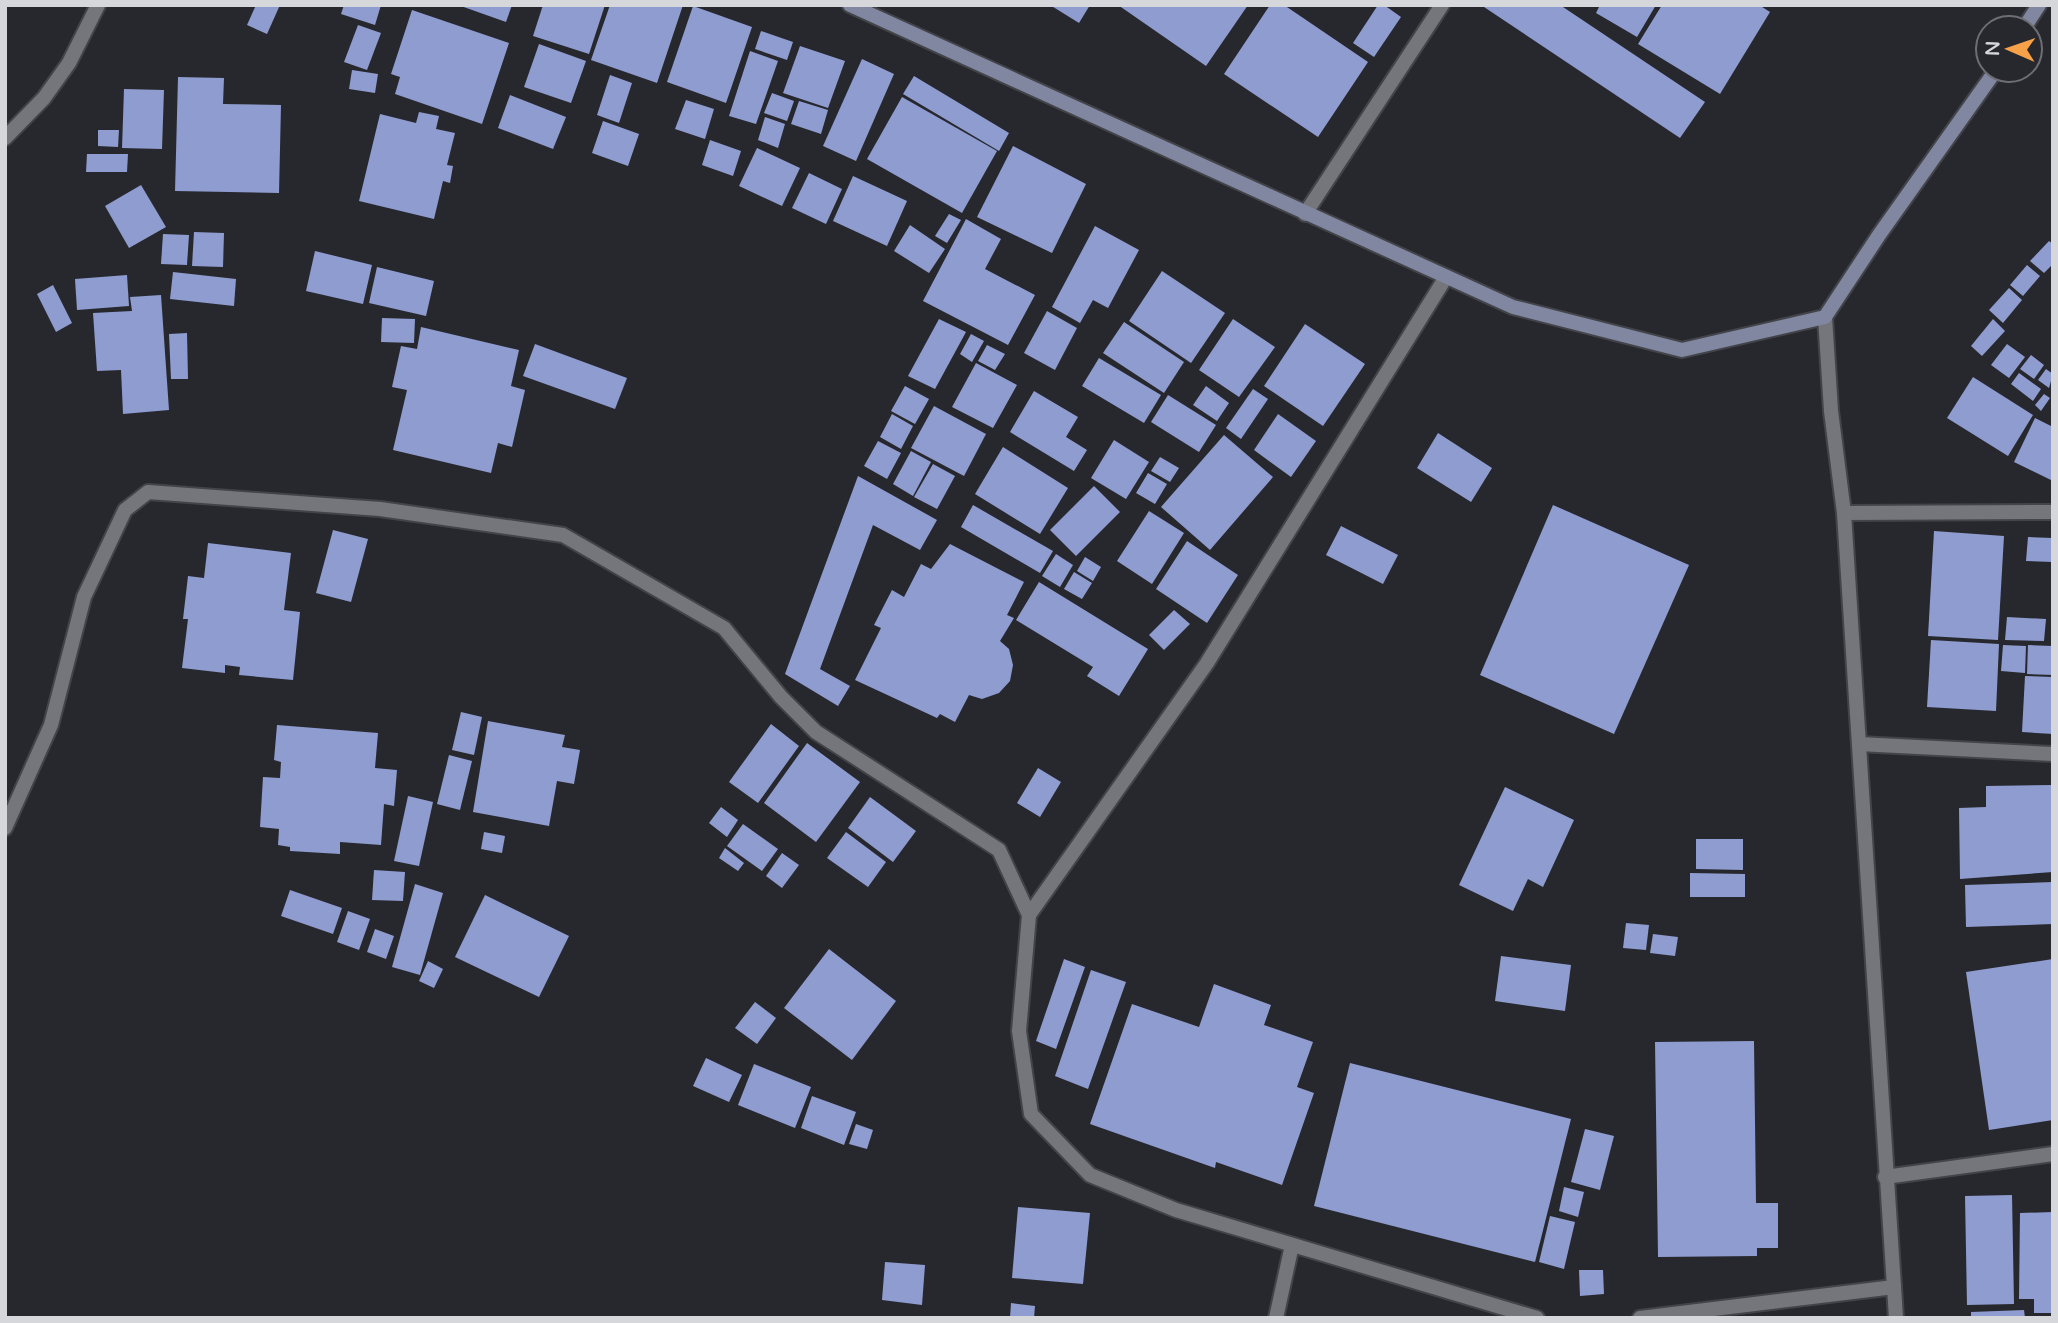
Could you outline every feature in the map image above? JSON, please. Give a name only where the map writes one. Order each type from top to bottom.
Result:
[{"type":"street","points":[[5,138],[44,98],[69,63],[98,5]]},
{"type":"street","points":[[850,5],[1513,306],[1682,350],[1825,317]]},
{"type":"street","points":[[1306,214],[1442,5]]},
{"type":"street","points":[[1896,1318],[1844,513],[1831,411],[1825,317],[1879,235],[1986,84]]},
{"type":"street","points":[[1446,277],[1207,663],[1030,915],[1019,1031],[1031,1114],[1090,1175],[1176,1210],[1537,1318]]},
{"type":"street","points":[[5,828],[51,725],[84,597],[125,510],[148,492],[380,509],[563,535],[724,628],[781,697],[816,732],[999,850],[1030,915]]},
{"type":"street","points":[[1844,513],[2053,512]]},
{"type":"street","points":[[1858,744],[2053,754]]},
{"type":"street","points":[[1885,1177],[2053,1154]]},
{"type":"street","points":[[1276,1318],[1292,1245]]},
{"type":"street","points":[[1640,1318],[1894,1287]]},
{"type":"building","points":[[256,5],[280,5],[267,34],[247,25]]},
{"type":"building","points":[[344,5],[381,5],[375,25],[341,14]]},
{"type":"building","points":[[458,5],[512,5],[506,22]]},
{"type":"building","points":[[543,5],[605,5],[589,54],[533,36]]},
{"type":"building","points":[[610,5],[683,5],[657,83],[591,60]]},
{"type":"building","points":[[1050,5],[1090,5],[1079,23]]},
{"type":"building","points":[[1118,5],[1248,5],[1206,66]]},
{"type":"building","points":[[1270,5],[1284,5],[1368,62],[1318,137],[1224,74]]},
{"type":"building","points":[[1378,5],[1384,5],[1401,17],[1374,57],[1353,43]]},
{"type":"building","points":[[1481,5],[1560,5],[1705,102],[1680,138]]},
{"type":"building","points":[[1600,5],[1656,5],[1637,37],[1596,13]]},
{"type":"building","points":[[1662,5],[1759,5],[1770,12],[1720,94],[1638,44]]},
{"type":"building","points":[[693,6],[752,27],[726,103],[667,82]]},
{"type":"building","points":[[412,10],[509,43],[482,124],[395,94],[400,77],[391,74]]},
{"type":"building","points":[[358,25],[381,33],[367,70],[344,62]]},
{"type":"building","points":[[761,31],[793,42],[787,60],[755,49]]},
{"type":"building","points":[[539,44],[586,61],[571,103],[524,87]]},
{"type":"building","points":[[800,46],[845,61],[828,108],[783,93]]},
{"type":"building","points":[[750,51],[778,61],[756,124],[729,116]]},
{"type":"building","points":[[862,59],[894,74],[856,161],[823,146]]},
{"type":"building","points":[[352,70],[378,74],[375,93],[349,89]]},
{"type":"building","points":[[610,75],[632,83],[619,123],[597,115]]},
{"type":"building","points":[[914,76],[1009,133],[999,151],[903,94]]},
{"type":"building","points":[[178,77],[224,78],[223,104],[281,105],[279,193],[175,191]]},
{"type":"building","points":[[124,89],[164,90],[162,149],[122,148]]},
{"type":"building","points":[[772,93],[794,101],[787,121],[764,113]]},
{"type":"building","points":[[510,95],[566,117],[553,149],[498,128]]},
{"type":"building","points":[[902,97],[997,151],[962,213],[867,159]]},
{"type":"building","points":[[686,100],[714,109],[705,139],[675,129]]},
{"type":"building","points":[[799,101],[828,110],[821,134],[791,124]]},
{"type":"building","points":[[419,112],[439,116],[436,129],[455,133],[447,165],[453,166],[450,183],[443,181],[434,219],[359,201],[380,114],[416,123]]},
{"type":"building","points":[[765,117],[785,124],[778,148],[758,140]]},
{"type":"building","points":[[603,121],[639,134],[628,166],[592,153]]},
{"type":"building","points":[[98,130],[119,130],[118,147],[98,146]]},
{"type":"building","points":[[710,140],[741,151],[733,176],[702,165]]},
{"type":"building","points":[[1013,146],[1086,184],[1052,253],[977,217]]},
{"type":"building","points":[[757,148],[800,168],[782,206],[739,186]]},
{"type":"building","points":[[87,154],[128,154],[127,172],[86,172]]},
{"type":"building","points":[[809,173],[842,189],[826,224],[792,208]]},
{"type":"building","points":[[853,176],[907,201],[887,246],[833,221]]},
{"type":"building","points":[[141,185],[166,227],[129,248],[105,206]]},
{"type":"building","points":[[949,214],[961,220],[947,243],[935,236]]},
{"type":"building","points":[[966,219],[1001,239],[985,269],[1035,295],[1008,345],[923,301]]},
{"type":"building","points":[[910,225],[945,249],[929,273],[894,251]]},
{"type":"building","points":[[1095,226],[1139,250],[1108,308],[1093,300],[1080,323],[1052,307]]},
{"type":"building","points":[[194,232],[224,233],[223,267],[192,266]]},
{"type":"building","points":[[163,234],[189,235],[187,265],[161,264]]},
{"type":"building","points":[[2049,241],[2053,244],[2053,264],[2044,273],[2030,261]]},
{"type":"building","points":[[315,251],[372,265],[363,304],[306,291]]},
{"type":"building","points":[[2027,265],[2040,276],[2023,296],[2010,285]]},
{"type":"building","points":[[377,267],[434,281],[426,316],[369,303]]},
{"type":"building","points":[[1162,271],[1225,313],[1191,363],[1129,321]]},
{"type":"building","points":[[173,272],[236,279],[234,306],[170,299]]},
{"type":"building","points":[[127,275],[129,306],[77,310],[75,279]]},
{"type":"building","points":[[53,285],[72,323],[56,332],[37,294]]},
{"type":"building","points":[[2009,288],[2022,300],[2003,323],[1989,310]]},
{"type":"building","points":[[161,295],[169,410],[123,414],[121,370],[97,371],[93,313],[132,311],[130,297]]},
{"type":"building","points":[[1047,311],[1077,328],[1055,370],[1024,353]]},
{"type":"building","points":[[382,318],[415,319],[414,343],[381,342]]},
{"type":"building","points":[[939,319],[966,332],[935,389],[908,376]]},
{"type":"building","points":[[1233,319],[1275,347],[1239,397],[1199,370]]},
{"type":"building","points":[[1993,319],[2005,331],[1982,356],[1971,346]]},
{"type":"building","points":[[1124,322],[1184,362],[1164,393],[1103,353]]},
{"type":"building","points":[[1305,324],[1365,364],[1323,426],[1264,386]]},
{"type":"building","points":[[421,327],[519,350],[511,386],[525,390],[512,447],[498,443],[491,473],[393,450],[407,390],[392,387],[401,346],[417,349]]},
{"type":"building","points":[[187,333],[188,379],[171,379],[169,334]]},
{"type":"building","points":[[971,334],[984,341],[972,362],[960,354]]},
{"type":"building","points":[[535,344],[627,378],[615,409],[523,376]]},
{"type":"building","points":[[2007,344],[2025,357],[2009,378],[1991,365]]},
{"type":"building","points":[[987,345],[1005,354],[995,370],[978,361]]},
{"type":"building","points":[[2031,355],[2044,365],[2034,379],[2020,369]]},
{"type":"building","points":[[1099,358],[1161,395],[1144,423],[1082,386]]},
{"type":"building","points":[[976,363],[1017,385],[993,428],[952,407]]},
{"type":"building","points":[[2046,369],[2053,374],[2049,388],[2038,380]]},
{"type":"building","points":[[2019,373],[2041,389],[2033,401],[2011,384]]},
{"type":"building","points":[[1973,377],[2033,415],[2008,456],[1947,418]]},
{"type":"building","points":[[905,386],[929,399],[915,424],[891,411]]},
{"type":"building","points":[[1206,386],[1229,403],[1217,421],[1193,405]]},
{"type":"building","points":[[1253,389],[1268,399],[1241,439],[1226,428]]},
{"type":"building","points":[[1034,391],[1078,417],[1066,437],[1087,450],[1074,471],[1010,432]]},
{"type":"building","points":[[2044,394],[2050,398],[2041,411],[2035,405]]},
{"type":"building","points":[[1168,395],[1216,425],[1199,452],[1151,422]]},
{"type":"building","points":[[934,406],[986,434],[964,476],[911,448]]},
{"type":"building","points":[[892,414],[913,426],[901,449],[880,437]]},
{"type":"building","points":[[1278,414],[1316,441],[1291,477],[1254,450]]},
{"type":"building","points":[[2035,418],[2053,427],[2053,481],[2014,462]]},
{"type":"building","points":[[1438,433],[1492,468],[1471,502],[1417,468]]},
{"type":"building","points":[[1224,435],[1273,477],[1210,550],[1161,507]]},
{"type":"building","points":[[1114,440],[1149,462],[1126,499],[1091,478]]},
{"type":"building","points":[[878,441],[901,453],[887,479],[864,466]]},
{"type":"building","points":[[1003,447],[1068,488],[1040,534],[975,494]]},
{"type":"building","points":[[911,451],[931,462],[913,496],[893,484]]},
{"type":"building","points":[[1160,457],[1179,468],[1170,482],[1151,471]]},
{"type":"building","points":[[933,464],[955,476],[937,509],[914,497]]},
{"type":"building","points":[[1148,473],[1167,484],[1155,504],[1136,493]]},
{"type":"building","points":[[858,476],[937,520],[920,550],[873,525],[820,669],[850,686],[838,706],[785,674]]},
{"type":"building","points":[[1094,486],[1120,512],[1076,556],[1050,530]]},
{"type":"building","points":[[973,505],[1053,551],[1040,573],[961,527]]},
{"type":"building","points":[[1553,505],[1689,565],[1614,734],[1480,675]]},
{"type":"building","points":[[1149,511],[1184,533],[1152,584],[1117,561]]},
{"type":"building","points":[[1341,526],[1398,555],[1383,584],[1326,555]]},
{"type":"building","points":[[333,530],[368,539],[351,602],[316,593]]},
{"type":"building","points":[[1934,531],[2004,536],[1998,640],[1928,636]]},
{"type":"building","points":[[2028,537],[2053,538],[2053,562],[2026,561]]},
{"type":"building","points":[[1187,541],[1238,575],[1207,623],[1156,589]]},
{"type":"building","points":[[208,543],[291,553],[284,610],[300,612],[293,680],[239,675],[240,667],[225,665],[225,673],[182,668],[188,619],[183,619],[188,576],[204,578]]},
{"type":"building","points":[[950,544],[1024,582],[1007,615],[1014,618],[1000,641],[1009,649],[1013,665],[1010,681],[999,693],[982,699],[969,695],[955,722],[940,714],[937,718],[855,680],[881,628],[874,625],[892,590],[904,597],[921,564],[931,569]]},
{"type":"building","points":[[1056,554],[1073,565],[1060,587],[1042,576]]},
{"type":"building","points":[[1085,557],[1101,567],[1093,581],[1077,571]]},
{"type":"building","points":[[1074,572],[1092,583],[1082,599],[1064,589]]},
{"type":"building","points":[[1039,582],[1148,649],[1119,696],[1087,676],[1093,667],[1016,620]]},
{"type":"building","points":[[1174,610],[1190,624],[1164,650],[1149,635]]},
{"type":"building","points":[[2007,617],[2046,619],[2044,641],[2005,640]]},
{"type":"building","points":[[1931,640],[1999,644],[1996,711],[1927,707]]},
{"type":"building","points":[[2003,645],[2026,646],[2025,673],[2001,671]]},
{"type":"building","points":[[2028,645],[2053,646],[2053,675],[2027,674]]},
{"type":"building","points":[[2025,676],[2053,677],[2053,734],[2022,732]]},
{"type":"building","points":[[461,712],[482,717],[474,755],[452,750]]},
{"type":"building","points":[[488,721],[565,735],[562,747],[580,750],[574,784],[557,781],[549,826],[473,812]]},
{"type":"building","points":[[771,724],[799,746],[758,803],[729,782]]},
{"type":"building","points":[[277,725],[378,733],[375,768],[397,770],[394,806],[384,804],[381,845],[340,842],[340,854],[290,851],[290,847],[278,845],[279,829],[260,827],[263,777],[280,778],[281,762],[274,760]]},
{"type":"building","points":[[807,743],[860,782],[816,842],[764,803]]},
{"type":"building","points":[[449,755],[472,761],[460,810],[437,804]]},
{"type":"building","points":[[1038,768],[1061,782],[1040,817],[1017,803]]},
{"type":"building","points":[[2053,785],[2053,872],[1960,879],[1959,808],[1986,807],[1986,786]]},
{"type":"building","points":[[1505,787],[1574,820],[1543,887],[1528,879],[1513,911],[1459,885]]},
{"type":"building","points":[[408,796],[433,802],[419,866],[394,861]]},
{"type":"building","points":[[870,797],[916,831],[893,862],[848,828]]},
{"type":"building","points":[[721,807],[738,820],[727,837],[709,823]]},
{"type":"building","points":[[743,824],[778,849],[762,871],[727,846]]},
{"type":"building","points":[[484,832],[505,836],[502,853],[481,849]]},
{"type":"building","points":[[846,832],[886,862],[868,887],[827,858]]},
{"type":"building","points":[[1696,839],[1743,839],[1743,870],[1696,869]]},
{"type":"building","points":[[725,848],[744,863],[738,871],[719,858]]},
{"type":"building","points":[[782,853],[799,865],[782,888],[766,876]]},
{"type":"building","points":[[374,870],[405,872],[403,901],[372,900]]},
{"type":"building","points":[[1690,873],[1745,874],[1745,897],[1690,897]]},
{"type":"building","points":[[2053,882],[2053,924],[1966,927],[1965,885]]},
{"type":"building","points":[[415,884],[443,893],[420,975],[392,967]]},
{"type":"building","points":[[290,890],[342,908],[333,934],[281,916]]},
{"type":"building","points":[[485,895],[569,936],[539,997],[455,957]]},
{"type":"building","points":[[348,911],[370,919],[359,950],[337,942]]},
{"type":"building","points":[[1626,923],[1649,925],[1646,950],[1623,948]]},
{"type":"building","points":[[375,929],[394,936],[386,959],[367,952]]},
{"type":"building","points":[[1653,934],[1678,937],[1675,956],[1650,953]]},
{"type":"building","points":[[829,949],[896,1001],[852,1060],[784,1008]]},
{"type":"building","points":[[1501,956],[1571,965],[1565,1011],[1495,1001]]},
{"type":"building","points":[[1064,959],[1085,967],[1056,1049],[1036,1041]]},
{"type":"building","points":[[2053,959],[2053,1120],[1989,1130],[1966,972]]},
{"type":"building","points":[[428,961],[443,969],[434,988],[419,981]]},
{"type":"building","points":[[1091,970],[1126,982],[1088,1089],[1055,1076]]},
{"type":"building","points":[[1214,984],[1271,1005],[1264,1025],[1313,1042],[1297,1087],[1314,1093],[1282,1185],[1216,1162],[1215,1168],[1090,1124],[1132,1004],[1199,1027]]},
{"type":"building","points":[[755,1002],[776,1018],[757,1044],[735,1028]]},
{"type":"building","points":[[1754,1041],[1756,1203],[1778,1203],[1778,1248],[1757,1248],[1757,1256],[1658,1257],[1655,1042]]},
{"type":"building","points":[[706,1058],[742,1075],[729,1102],[693,1086]]},
{"type":"building","points":[[1350,1063],[1571,1119],[1535,1262],[1314,1206]]},
{"type":"building","points":[[754,1064],[811,1087],[795,1128],[738,1105]]},
{"type":"building","points":[[812,1096],[856,1112],[844,1145],[801,1128]]},
{"type":"building","points":[[856,1124],[873,1130],[867,1149],[849,1144]]},
{"type":"building","points":[[1585,1129],[1614,1136],[1600,1190],[1571,1182]]},
{"type":"building","points":[[1564,1187],[1584,1192],[1578,1217],[1559,1211]]},
{"type":"building","points":[[2012,1195],[2014,1304],[1967,1305],[1965,1196]]},
{"type":"building","points":[[1018,1207],[1090,1213],[1083,1284],[1012,1278]]},
{"type":"building","points":[[2053,1212],[2053,1313],[2034,1313],[2034,1299],[2019,1299],[2020,1213]]},
{"type":"building","points":[[1550,1216],[1575,1222],[1564,1269],[1539,1262]]},
{"type":"building","points":[[885,1262],[925,1265],[922,1305],[882,1300]]},
{"type":"building","points":[[1579,1270],[1603,1270],[1604,1294],[1580,1296]]},
{"type":"building","points":[[1011,1303],[1035,1306],[1034,1318],[1010,1318]]},
{"type":"building","points":[[2024,1310],[2025,1318],[1971,1318],[1971,1312]]}]
